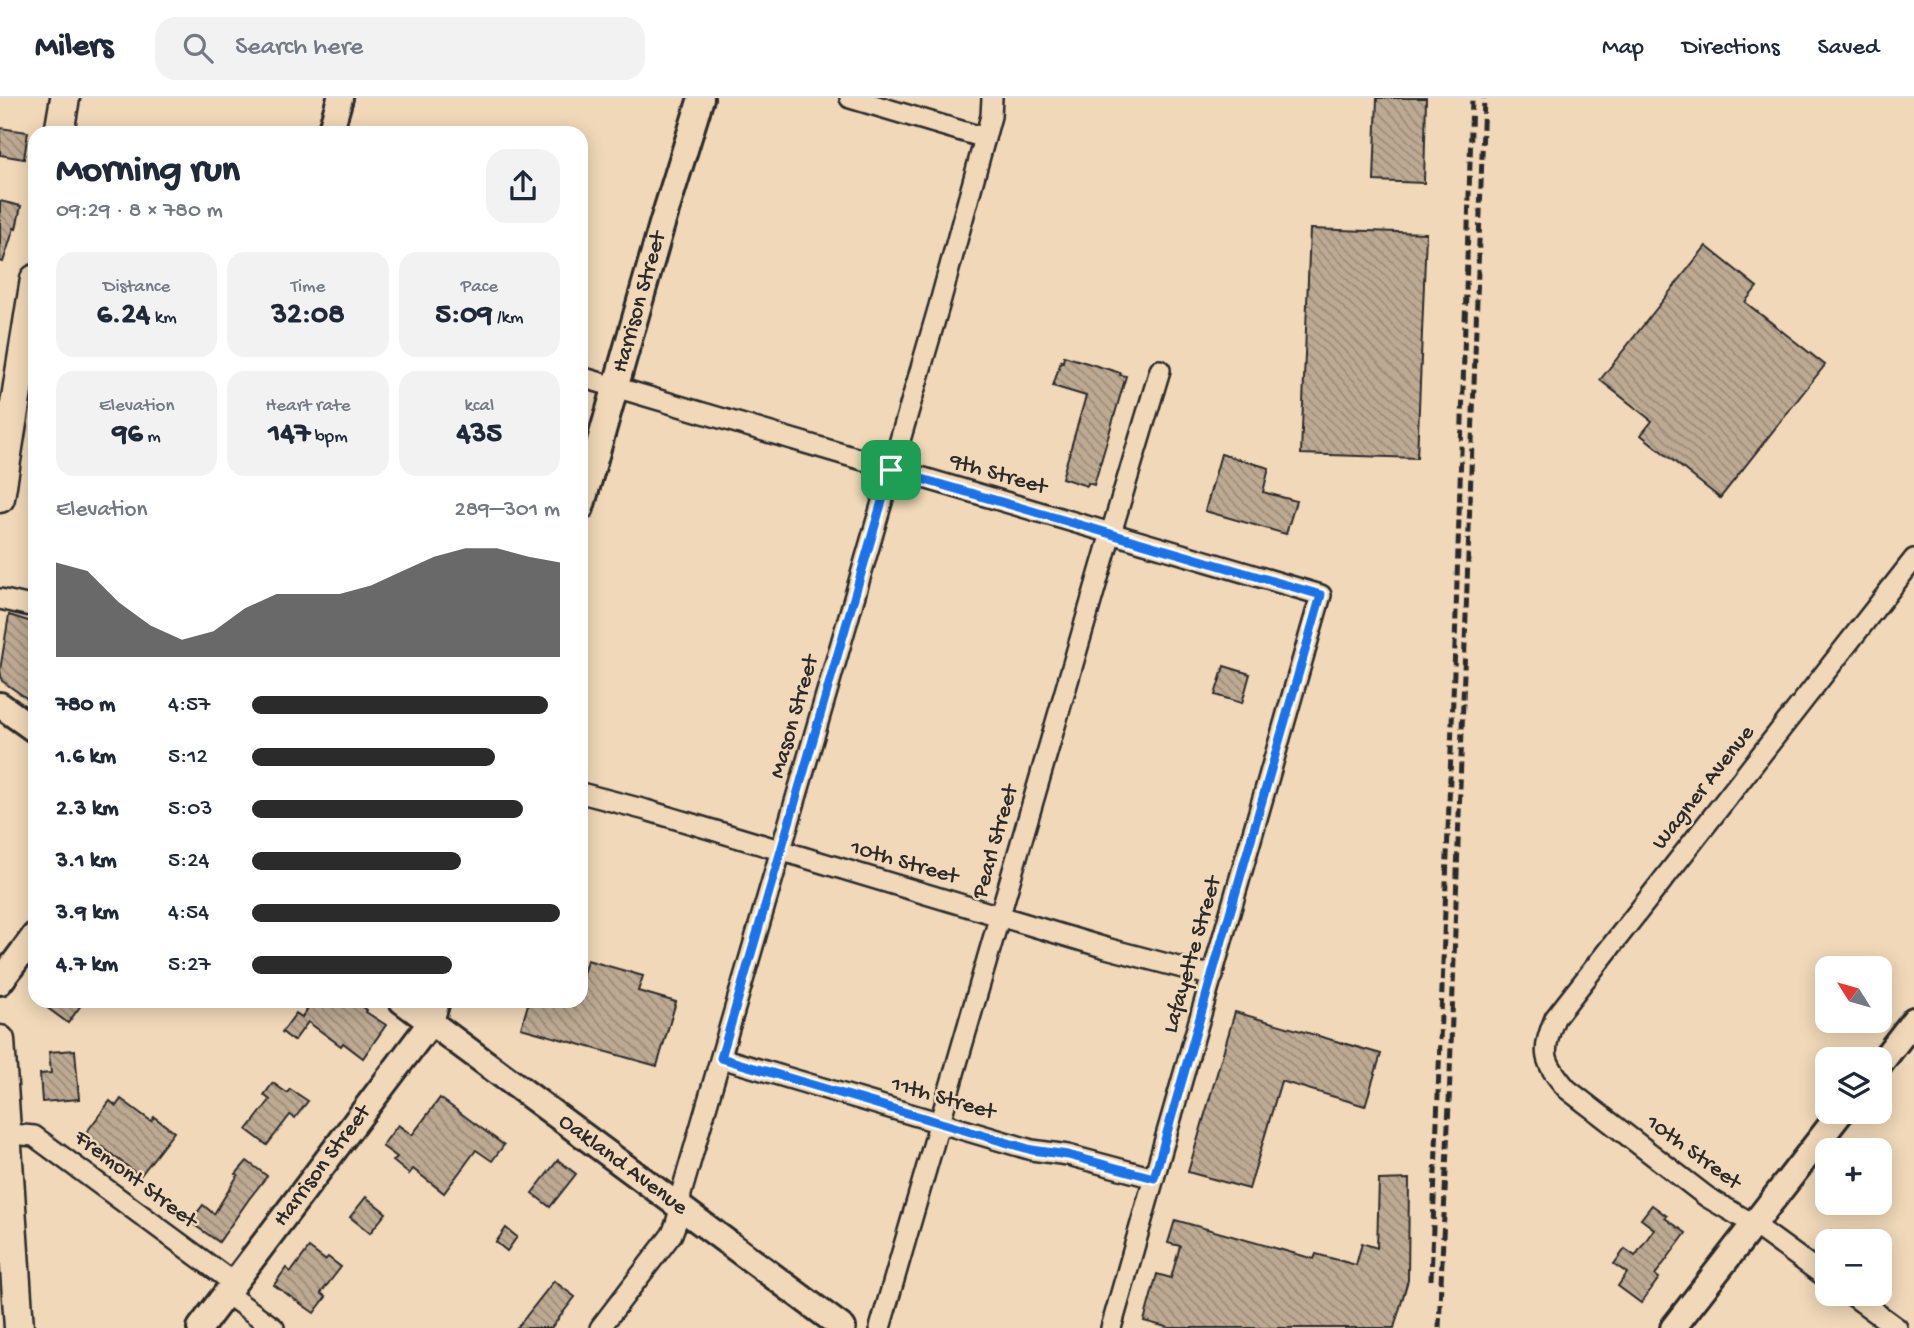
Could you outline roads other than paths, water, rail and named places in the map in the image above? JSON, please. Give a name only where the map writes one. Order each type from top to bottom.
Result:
[{"type":"main road","points":[[61,126],[65,98]]},
{"type":"main road","points":[[0,498],[6,410],[28,311]]},
{"type":"main road","points":[[0,1040],[19,1328]]},
{"type":"street","points":[[332,126],[340,98]]},
{"type":"street","name":"Harrison Street","points":[[588,484],[701,98]]},
{"type":"street","points":[[850,98],[985,138]]},
{"type":"street","name":"Mason Street","points":[[600,1328],[672,1234],[678,1221],[681,1194],[939,306],[992,116],[992,98]]},
{"type":"street","name":"Pearl Street","points":[[880,1328],[1160,370]]},
{"type":"street","name":"9th Street","points":[[588,379],[1321,595]]},
{"type":"street","name":"Wagner Avenue","points":[[1545,1054],[1555,1018],[1914,559]]},
{"type":"street","name":"Lafayette Street","points":[[1111,1328],[1321,595]]},
{"type":"street","points":[[0,599],[28,605]]},
{"type":"street","points":[[0,705],[28,725]]},
{"type":"street","name":"10th Street","points":[[588,795],[1106,948],[1213,976]]},
{"type":"street","points":[[0,982],[28,944]]},
{"type":"street","name":"Harrison Street","points":[[200,1328],[434,1012]]},
{"type":"street","name":"Oakland Avenue","points":[[434,1012],[681,1208],[843,1328]]},
{"type":"street","points":[[1892,1048],[1914,1020]]},
{"type":"street","name":"10th Street","points":[[1545,1054],[1553,1072],[1567,1089],[1583,1102],[1707,1197],[1753,1224],[1815,1269]]},
{"type":"street","name":"11th Street","points":[[721,1058],[1032,1150],[1068,1155],[1154,1178]]},
{"type":"street","points":[[1673,1328],[1832,1124]]},
{"type":"street","name":"Fremont Street","points":[[4,1132],[34,1136],[231,1289],[274,1328]]},
{"type":"street","points":[[1867,1306],[1897,1328]]},
{"type":"railway","points":[[1431,1280],[1472,98]]},
{"type":"railway","points":[[1439,1328],[1484,98]]}]
